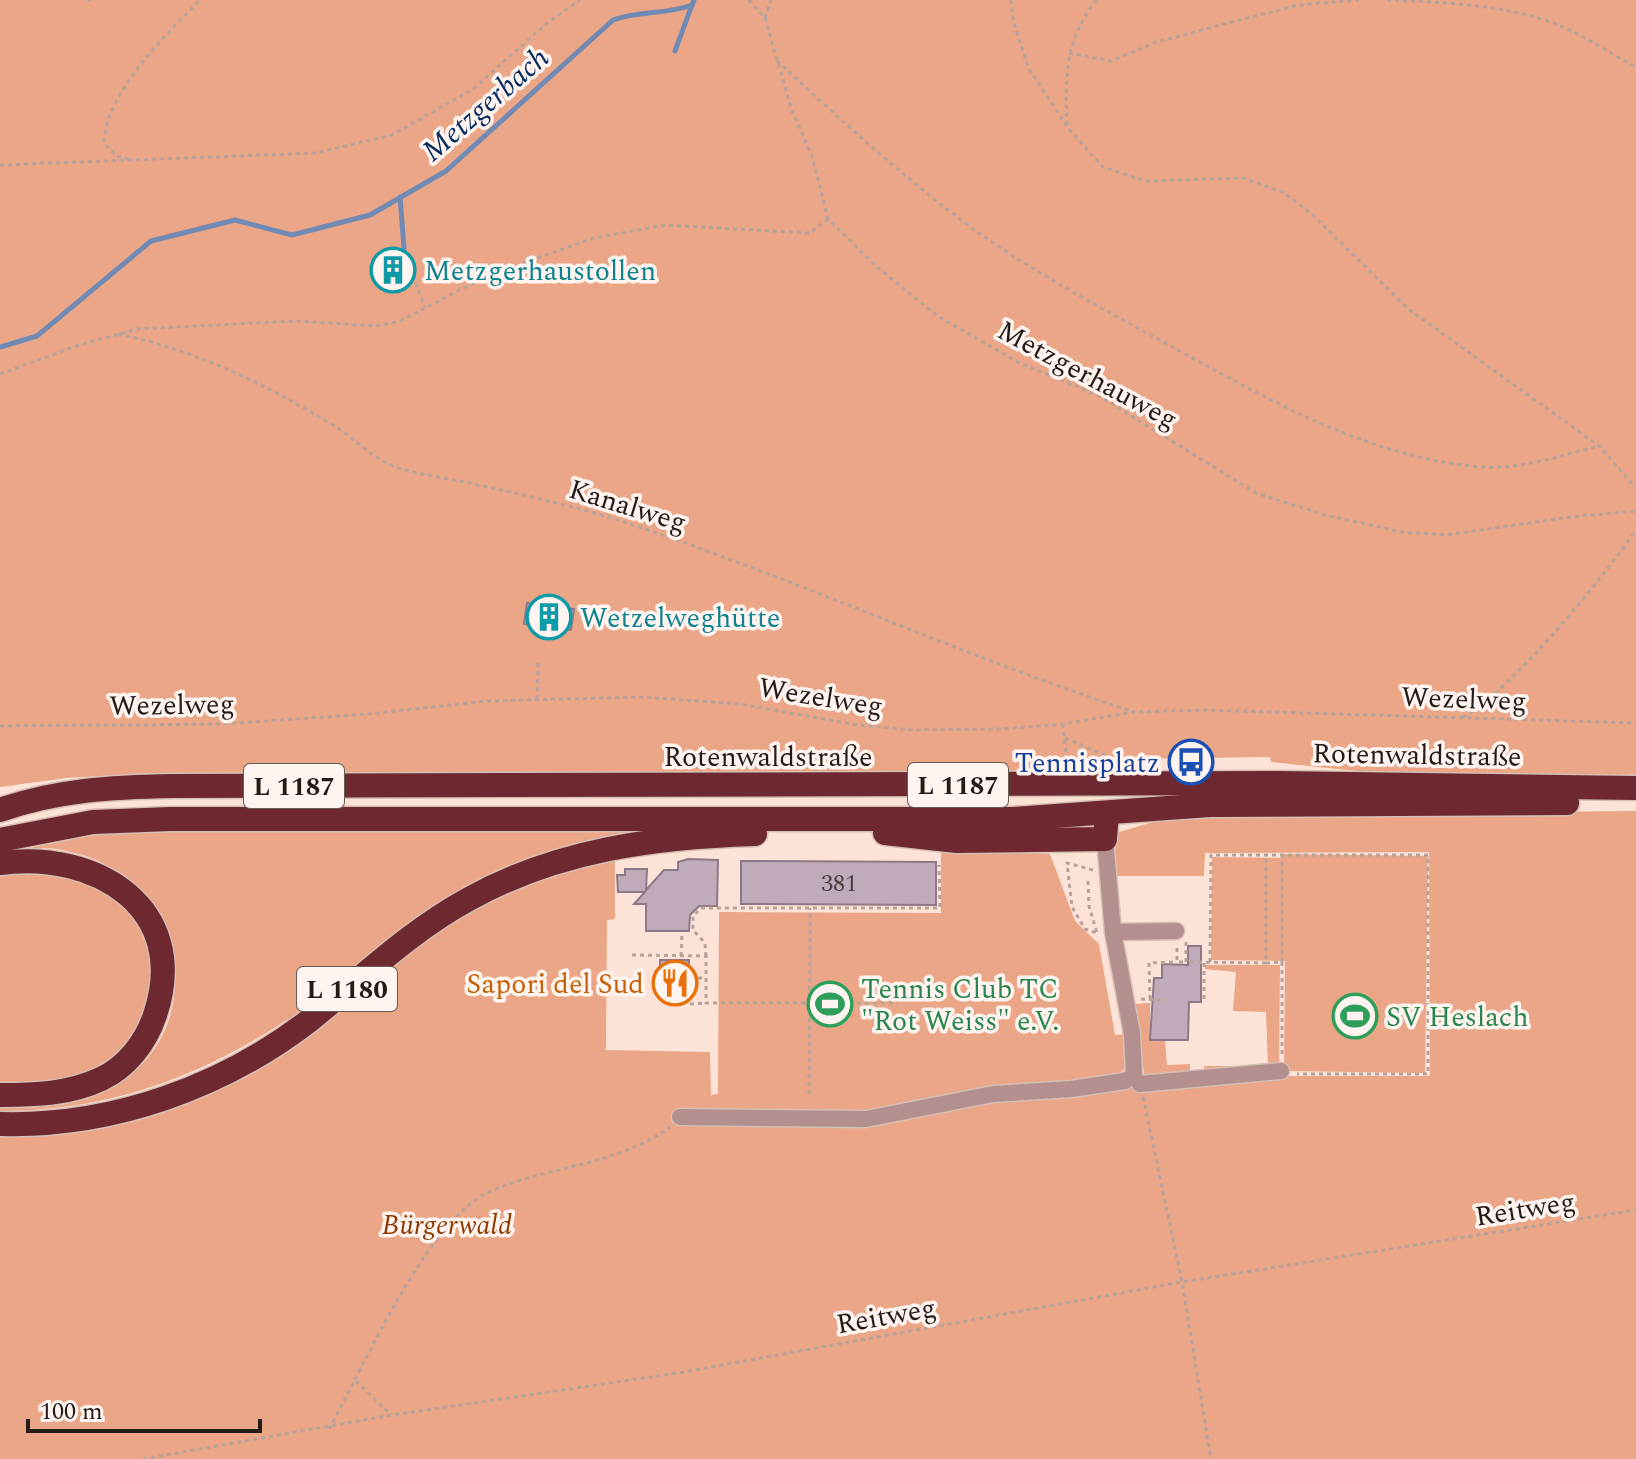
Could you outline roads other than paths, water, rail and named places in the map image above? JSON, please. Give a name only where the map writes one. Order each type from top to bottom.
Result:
[{"type":"highway","name":"Rotenwaldstraße","points":[[0,810],[33,797],[83,790],[173,786],[1291,783],[1636,788]]},
{"type":"highway","points":[[0,800],[33,797]]},
{"type":"highway","name":"Rotenwaldstraße","points":[[0,840],[58,826],[158,819],[1013,819],[1328,802],[1636,803]]},
{"type":"highway","points":[[1105,839],[1107,813]]},
{"type":"highway","name":"L 1180","points":[[0,1124],[105,1115],[165,1098],[216,1078],[307,1021],[445,912],[494,885],[555,861],[610,848],[688,838],[885,833],[940,818]]},
{"type":"highway","name":"L 1187","points":[[885,833],[957,841],[1105,839]]},
{"type":"highway","points":[[0,863],[62,862],[101,874],[121,888],[144,913],[158,943],[163,986],[146,1036],[115,1071],[64,1092],[0,1095]]},
{"type":"lane","points":[[680,1117],[866,1119],[993,1094],[1071,1089],[1125,1081],[1135,1071],[1113,932],[1105,839]]},
{"type":"lane","points":[[1113,932],[1176,931]]},
{"type":"lane","points":[[1140,1084],[1281,1071]]},
{"type":"waterway","name":"Metzgerbach","points":[[0,347],[37,336],[151,241],[235,220],[292,235],[370,215],[446,171],[613,20],[682,8],[692,5],[694,0]]},
{"type":"waterway","points":[[675,51],[692,5]]},
{"type":"waterway","points":[[400,197],[404,248]]},
{"type":"place","name":"Metzgerhaustollen","points":[[393,270]]},
{"type":"place","name":"Wetzelweghütte","points":[[549,617]]},
{"type":"place","name":"Tennisplatz","points":[[1191,762]]},
{"type":"place","name":"Sapori del Sud","points":[[675,983]]},
{"type":"place","name":"Tennis Club TC \"Rot Weiss\" e.V.","points":[[830,1004]]},
{"type":"place","name":"SV Heslach","points":[[1355,1016]]},
{"type":"park label","name":"Bürgerwald","points":[[447,1224]]}]
